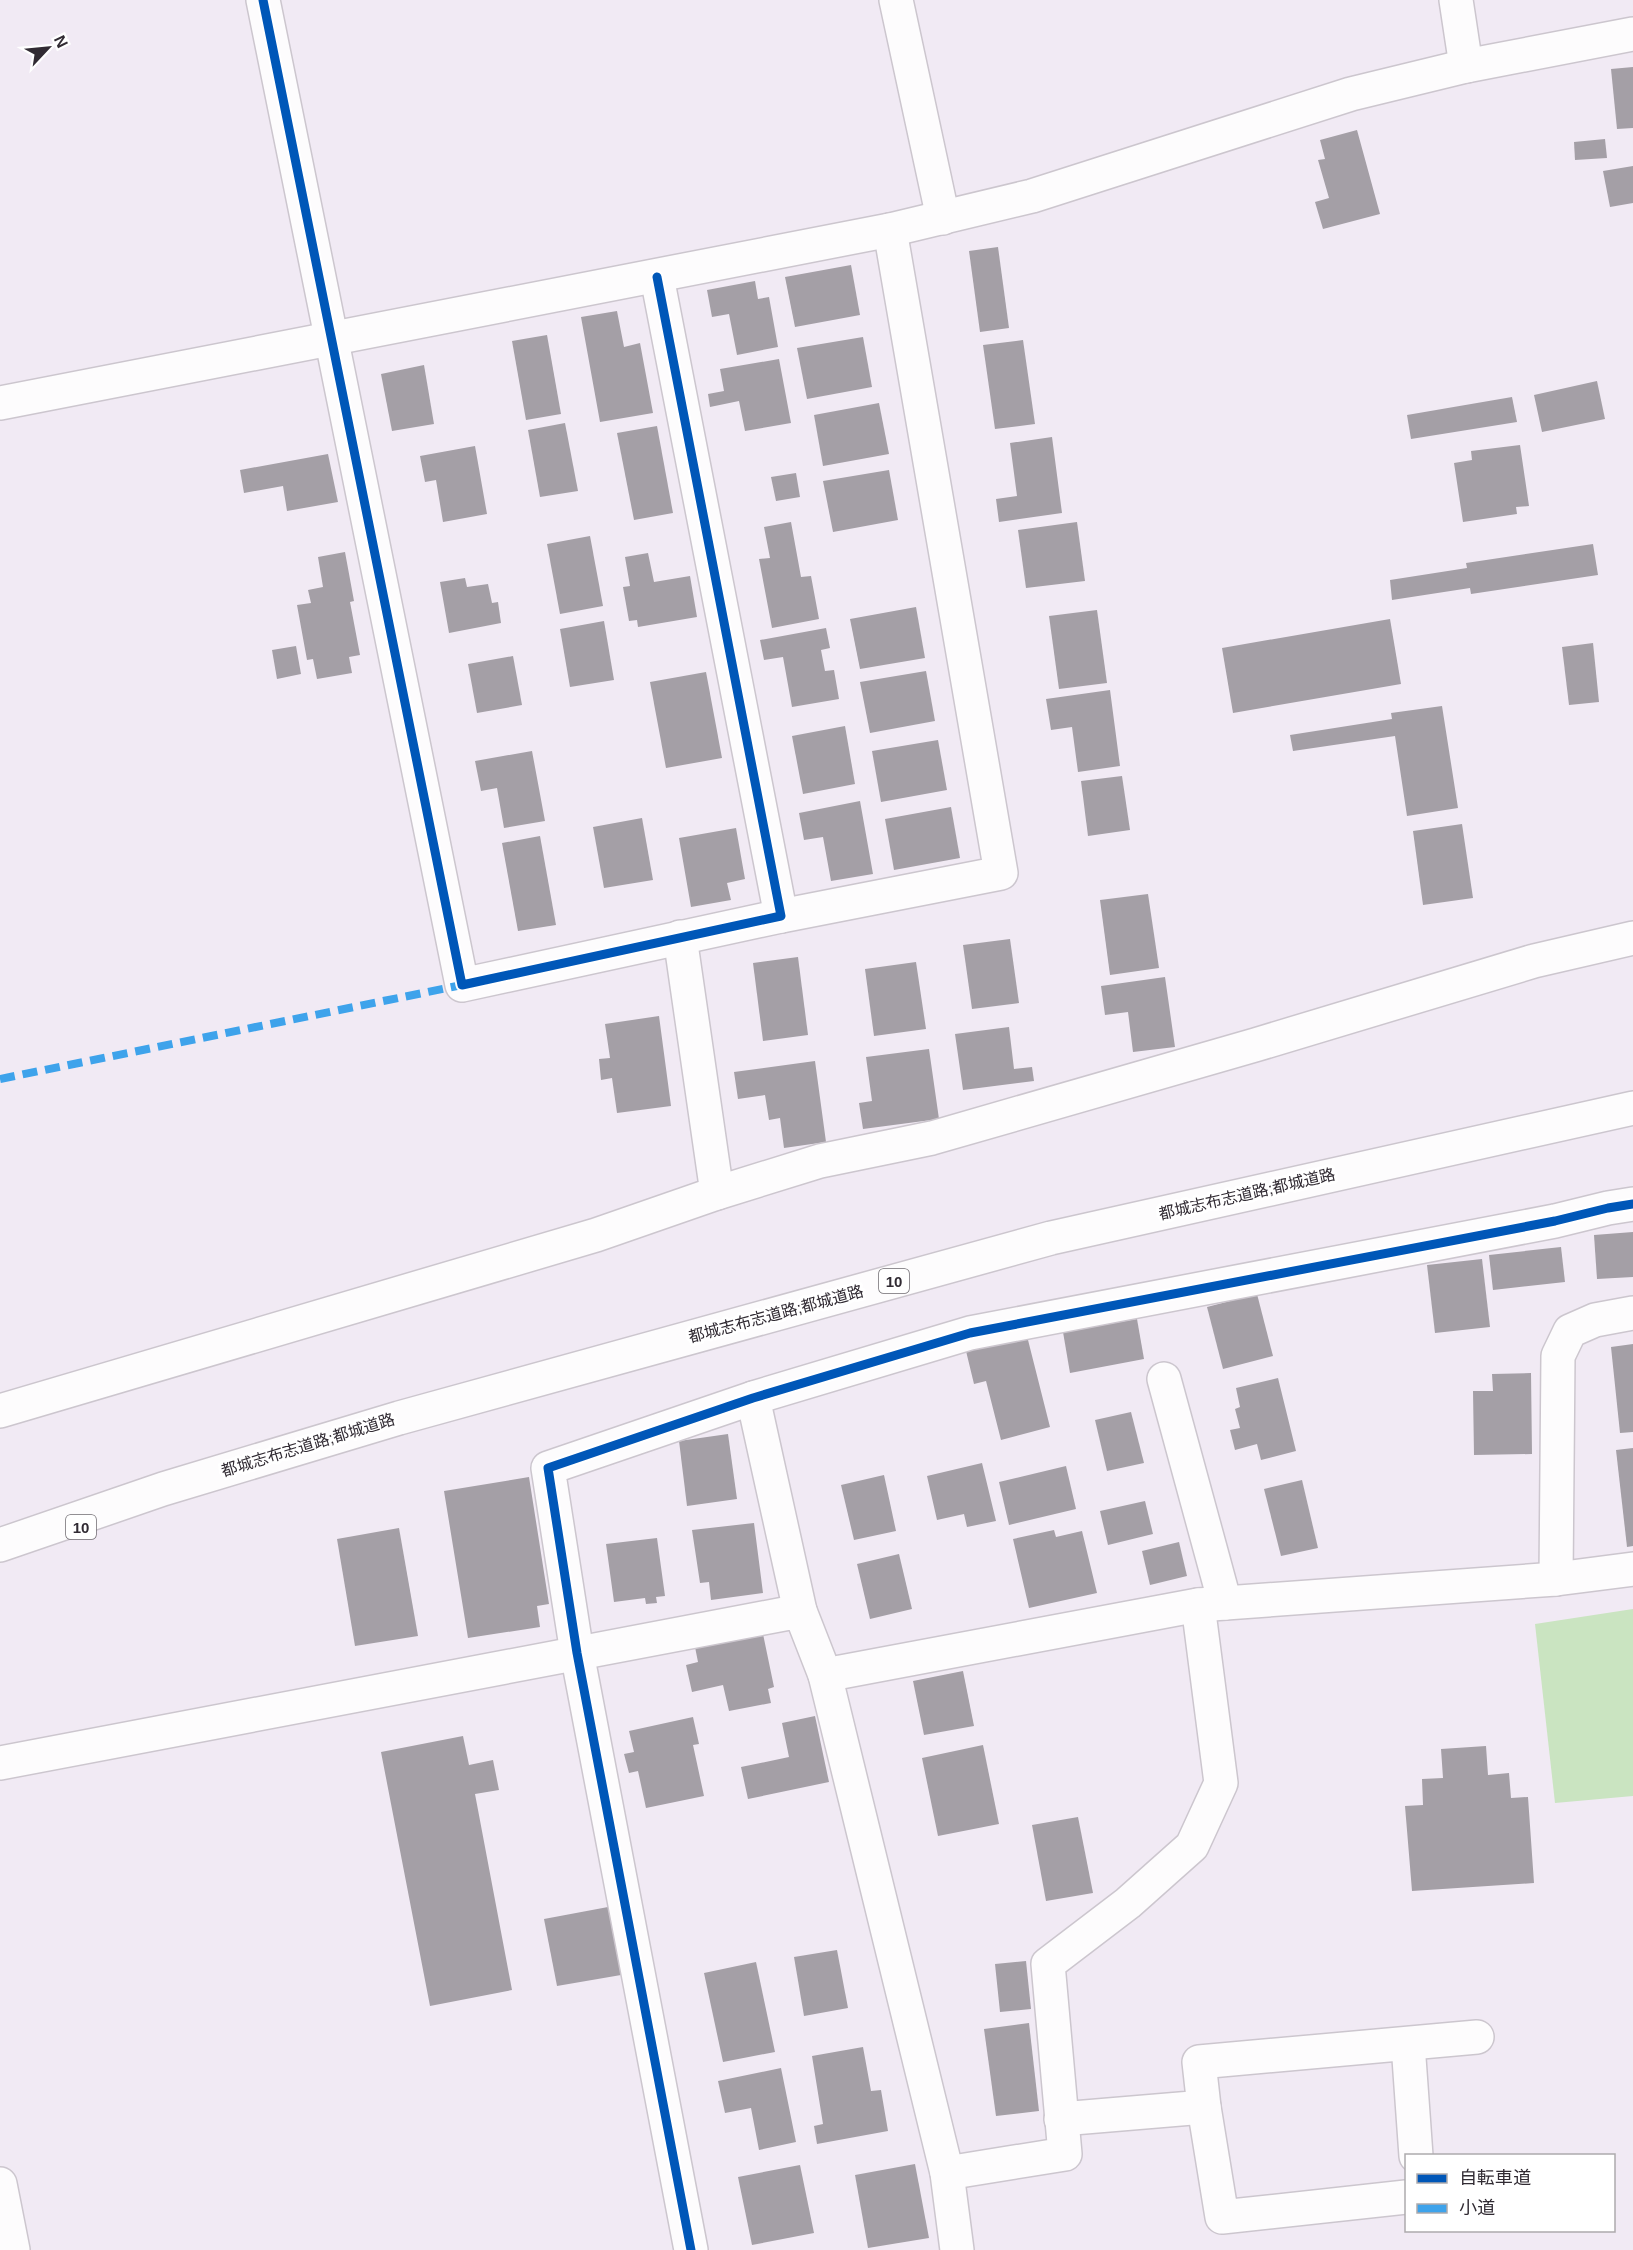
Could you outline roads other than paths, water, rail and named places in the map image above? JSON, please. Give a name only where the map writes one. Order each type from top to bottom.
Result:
[{"type":"main road","points":[[264,0],[462,985],[680,936],[1001,873],[890,230]]},
{"type":"main road","points":[[896,0],[943,218]]},
{"type":"main road","points":[[1456,0],[1466,66]]},
{"type":"main road","points":[[0,403],[890,230],[1032,196],[1351,94],[1466,66],[1633,34]]},
{"type":"main road","points":[[657,277],[781,916]]},
{"type":"main road","points":[[680,936],[717,1193]]},
{"type":"main road","points":[[0,1411],[596,1235],[819,1161],[932,1138],[1534,961],[1633,938]]},
{"type":"main road","name":"都城志布志道路;都城道路","points":[[0,1545],[163,1489],[399,1418],[1051,1238],[1633,1108]]},
{"type":"main road","points":[[691,2250],[577,1653],[548,1468],[753,1398],[970,1333],[1633,1204]]},
{"type":"main road","points":[[1556,1579],[1558,1356],[1570,1331],[1595,1320],[1633,1313]]},
{"type":"main road","points":[[947,2173],[1065,2154],[1048,1964],[1128,1903],[1192,1846],[1221,1784],[1212,1604],[1164,1379]]},
{"type":"main road","points":[[753,1398],[800,1611],[825,1675],[947,2173],[957,2250]]},
{"type":"main road","name":"10","points":[[0,1565],[163,1489]]},
{"type":"main road","points":[[825,1675],[1212,1604],[1556,1579],[1633,1569]]},
{"type":"main road","points":[[0,1763],[800,1611]]},
{"type":"main road","points":[[1405,2197],[1222,2217],[1199,2062],[1477,2037]]},
{"type":"main road","points":[[1408,2044],[1416,2154]]},
{"type":"main road","points":[[1061,2119],[1204,2107]]},
{"type":"main road","points":[[0,2184],[13,2250]]}]
